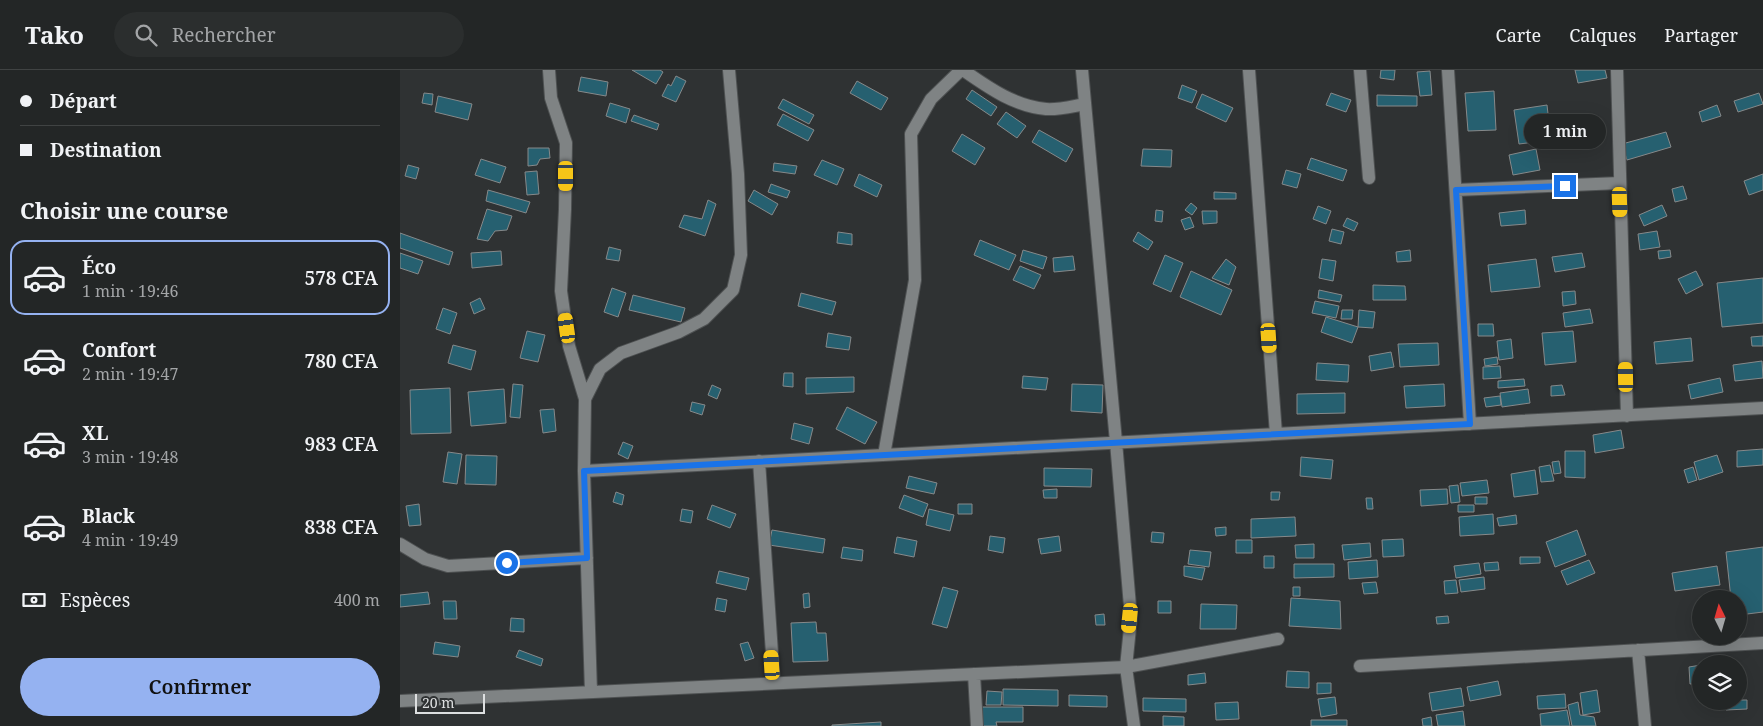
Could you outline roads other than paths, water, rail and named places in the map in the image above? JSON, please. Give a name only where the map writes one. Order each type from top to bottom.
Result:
[{"type":"street","points":[[549,70],[552,98],[566,143],[562,291],[569,346],[585,399],[584,471],[591,692]]},
{"type":"street","points":[[585,399],[600,369],[621,353],[679,332],[704,318],[733,290],[741,255],[738,174],[729,70]]},
{"type":"street","points":[[884,455],[915,280],[911,134],[931,99],[962,70],[997,93],[1021,104],[1048,109],[1085,104]]},
{"type":"street","points":[[1082,70],[1130,618],[1126,667],[1134,726]]},
{"type":"street","points":[[1249,70],[1276,434]]},
{"type":"street","points":[[1360,70],[1369,178]]},
{"type":"street","points":[[1448,70],[1470,424]]},
{"type":"street","points":[[1617,70],[1627,416]]},
{"type":"street","points":[[1456,190],[1620,183]]},
{"type":"street","points":[[584,471],[1763,408]]},
{"type":"street","points":[[759,462],[774,683]]},
{"type":"street","points":[[400,544],[425,559],[448,566],[587,558]]},
{"type":"street","points":[[400,701],[1126,667],[1278,640]]},
{"type":"street","points":[[1360,666],[1763,643]]},
{"type":"street","points":[[1638,650],[1644,726]]},
{"type":"street","points":[[974,674],[977,726]]}]
